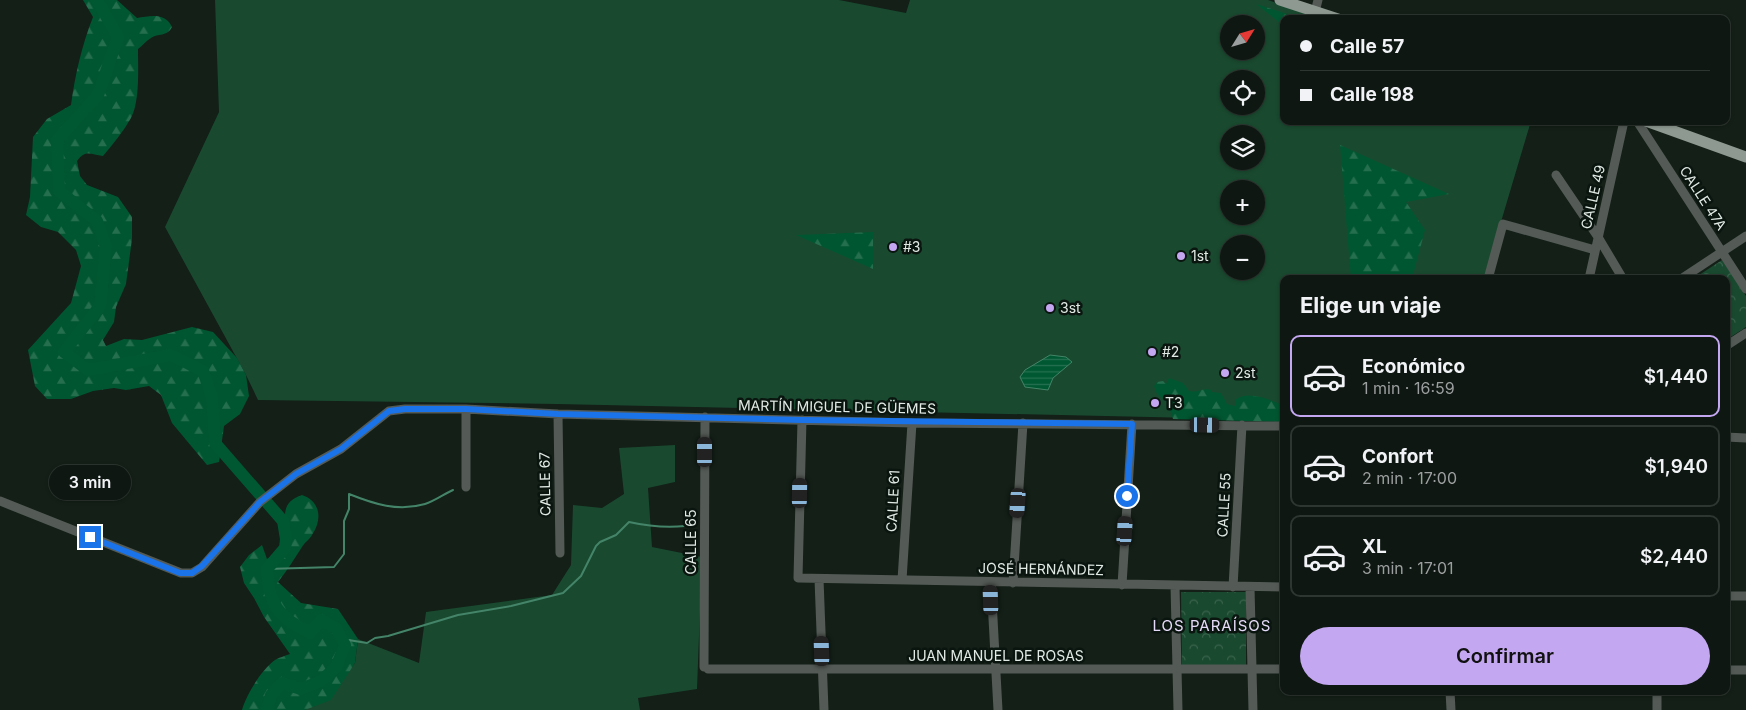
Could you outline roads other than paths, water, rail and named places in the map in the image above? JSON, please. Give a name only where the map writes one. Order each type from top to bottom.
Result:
[{"type":"main road","points":[[1280,0],[1316,6],[1331,15]]},
{"type":"main road","points":[[1657,125],[1746,157]]},
{"type":"street","name":"CALLE 49","points":[[1590,275],[1623,125]]},
{"type":"street","name":"CALLE 47A","points":[[1640,125],[1746,289]]},
{"type":"street","points":[[1556,175],[1598,237],[1621,275]]},
{"type":"street","points":[[1489,275],[1503,224],[1595,250]]},
{"type":"street","points":[[1687,275],[1746,236]]},
{"type":"street","points":[[1730,343],[1746,333]]},
{"type":"street","name":"MARTÍN MIGUEL DE GÜEMES","points":[[0,501],[180,573],[192,573],[202,566],[270,493],[296,474],[341,449],[389,411],[405,409],[466,409],[558,414],[802,420],[1280,426]]},
{"type":"street","points":[[466,409],[466,487]]},
{"type":"street","name":"CALLE 67","points":[[558,414],[560,553]]},
{"type":"street","name":"CALLE 65","points":[[705,417],[706,668]]},
{"type":"street","name":"JOSÉ HERNÁNDEZ","points":[[802,420],[798,578],[1280,588]]},
{"type":"street","name":"CALLE 61","points":[[902,580],[912,422]]},
{"type":"street","points":[[1012,582],[1023,423]]},
{"type":"street","points":[[1122,584],[1132,424]]},
{"type":"street","name":"CALLE 55","points":[[1233,586],[1242,425]]},
{"type":"street","points":[[1730,437],[1746,438]]},
{"type":"street","points":[[819,579],[824,710]]},
{"type":"street","points":[[991,582],[998,710]]},
{"type":"street","points":[[1175,586],[1178,710]]},
{"type":"street","points":[[1250,587],[1254,710]]},
{"type":"street","points":[[1730,596],[1746,596]]},
{"type":"street","name":"JUAN MANUEL DE ROSAS","points":[[706,668],[1280,669]]},
{"type":"street","points":[[1730,670],[1746,670]]},
{"type":"street","points":[[1450,695],[1451,710]]},
{"type":"street","points":[[1657,695],[1657,710]]},
{"type":"waterway","points":[[97,0],[118,37],[98,95],[57,140],[59,191],[97,221],[106,247],[100,306],[64,352],[88,370],[171,355],[203,371],[212,397],[215,443],[283,521],[286,539],[285,548],[267,569],[273,601],[290,622],[310,633],[321,620],[336,628],[345,645],[336,667],[321,681],[301,689],[282,683],[271,695],[267,710]]},
{"type":"waterway","points":[[267,569],[334,567],[344,554],[344,521],[349,509],[349,494],[377,504],[405,507],[429,503],[453,490]]},
{"type":"waterway","points":[[342,639],[367,643],[375,638],[388,636],[458,615],[511,606],[563,593],[581,576],[596,546],[600,542],[616,535],[629,522],[643,525],[685,526]]},
{"type":"place","name":"#3","points":[[893,247]]},
{"type":"place","name":"1st","points":[[1181,256]]},
{"type":"place","name":"3st","points":[[1050,308]]},
{"type":"place","name":"#2","points":[[1152,352]]},
{"type":"place","name":"2st","points":[[1225,373]]},
{"type":"place","name":"T3","points":[[1155,403]]},
{"type":"district","name":"LOS PARAÍSOS","points":[[1212,626]]}]
